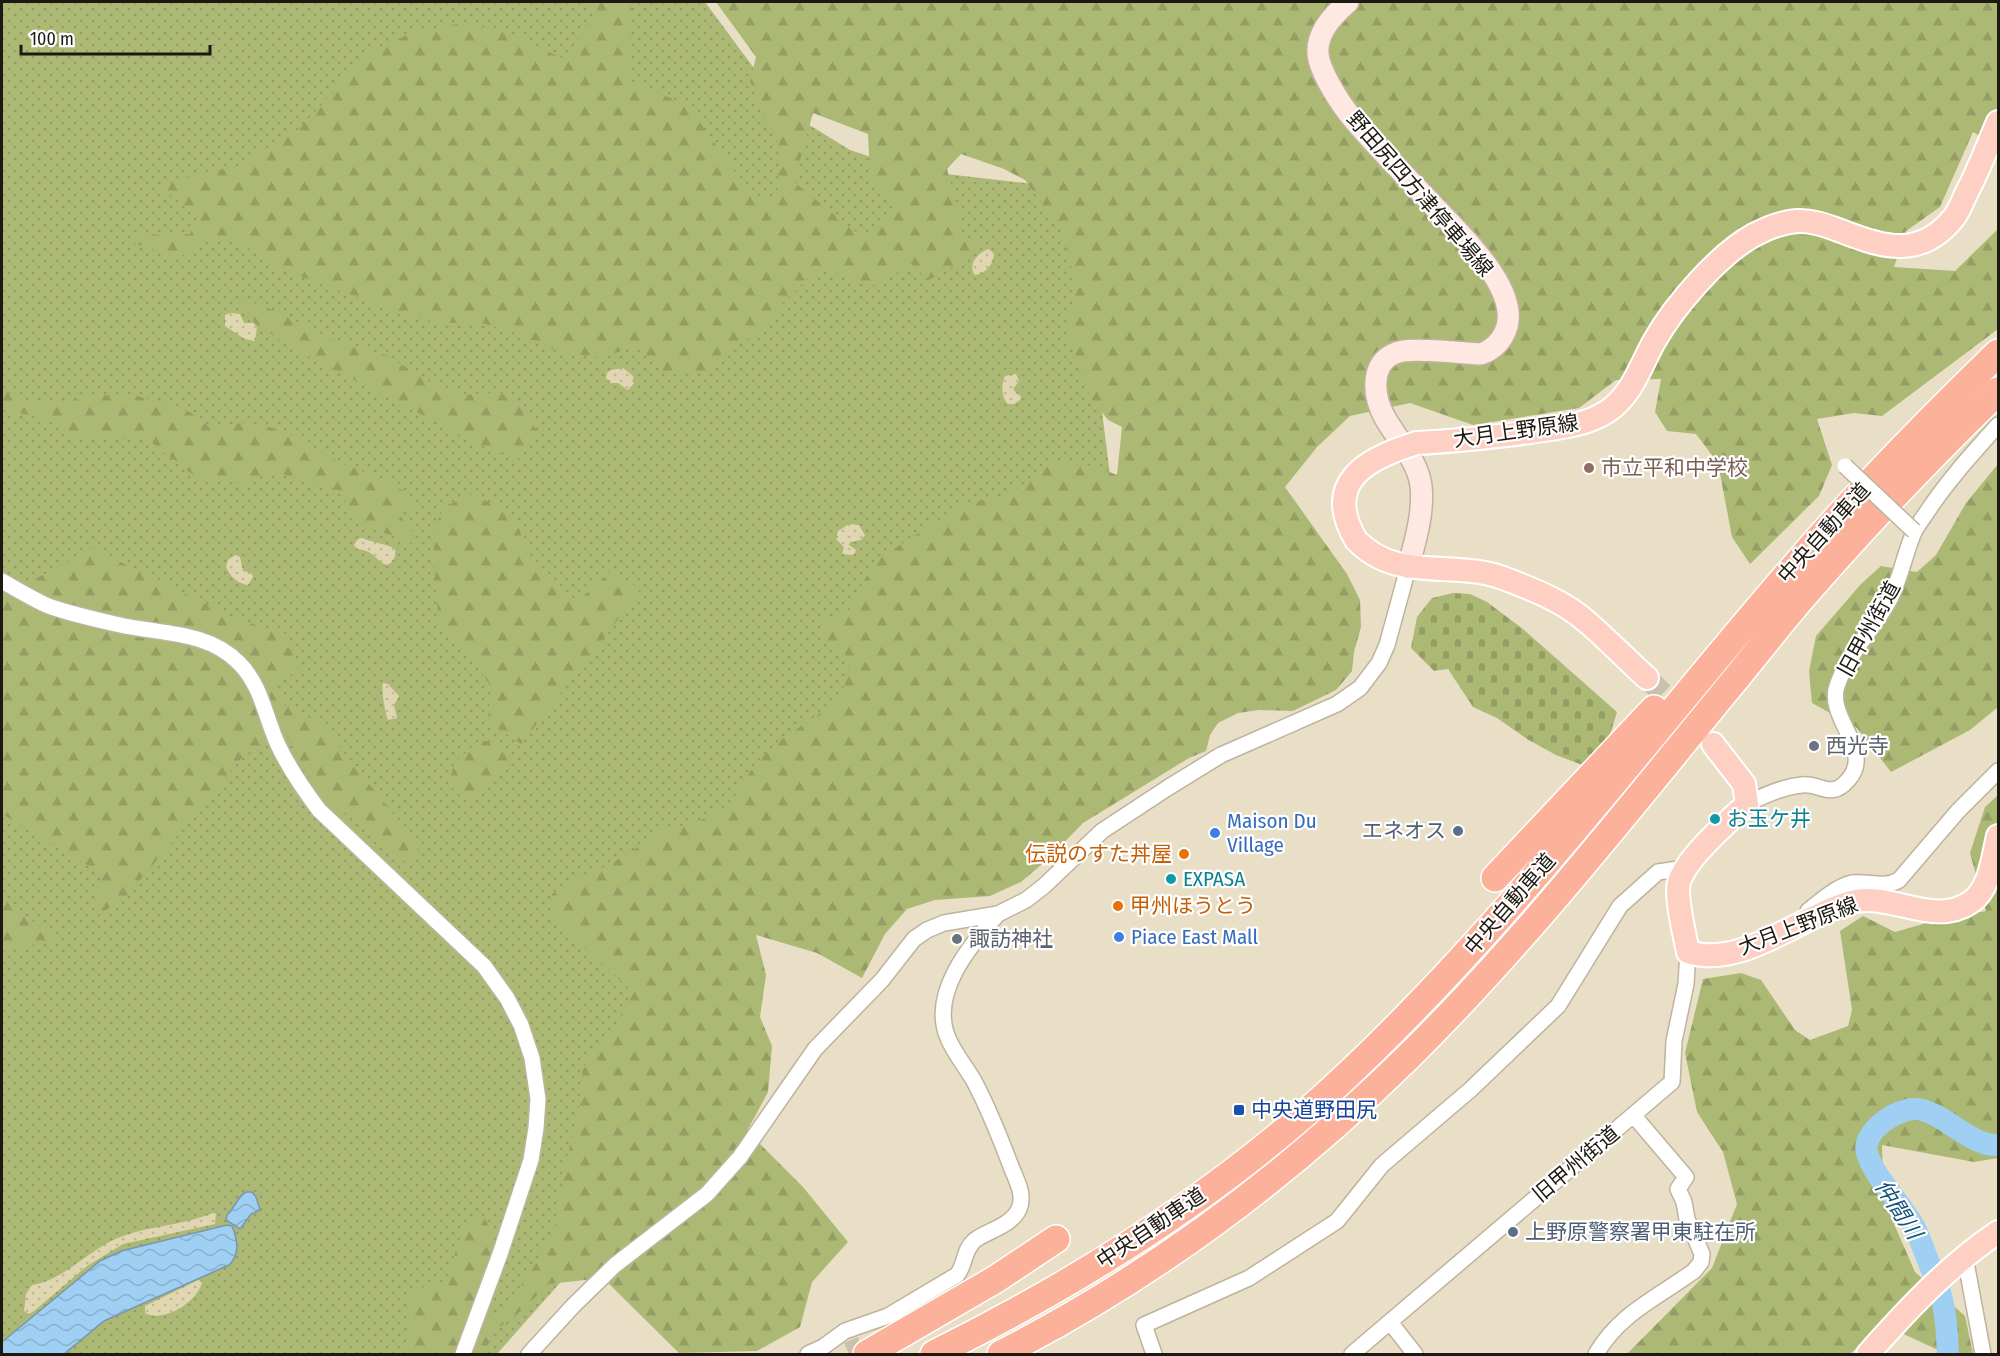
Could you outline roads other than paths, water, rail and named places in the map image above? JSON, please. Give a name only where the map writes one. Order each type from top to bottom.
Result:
[{"type":"highway","name":"中央自動車道","points":[[934,1354],[1018,1311],[1126,1247],[1219,1181],[1326,1095],[1439,984],[1518,897],[1746,622],[1856,496],[1998,353]]},
{"type":"highway","name":"中央自動車道","points":[[1001,1354],[1133,1278],[1212,1224],[1280,1172],[1348,1114],[1408,1057],[1529,927],[1814,585],[1876,515],[1998,391]]},
{"type":"highway","points":[[1495,878],[1705,657],[1823,526],[1856,496]]},
{"type":"highway","points":[[854,1342],[996,1279],[1056,1239]]},
{"type":"main road","name":"野田尻四方津停車場線","points":[[1348,2],[1327,22],[1319,44],[1319,59],[1330,82],[1352,119],[1483,260],[1506,301],[1508,314],[1508,327],[1502,339],[1492,350],[1481,354],[1402,351],[1388,358],[1379,367],[1375,383],[1377,401],[1384,417],[1414,465],[1421,484],[1418,527],[1408,568]]},
{"type":"main road","name":"大月上野原線","points":[[1647,678],[1587,621],[1531,589],[1486,573],[1408,568],[1382,560],[1367,552],[1349,530],[1344,506],[1345,493],[1352,480],[1370,461],[1390,451],[1417,443],[1559,428],[1586,422],[1608,411],[1624,396],[1656,339],[1700,282],[1724,258],[1753,236],[1777,225],[1799,221],[1822,224],[1870,243],[1896,248],[1913,246],[1929,239],[1943,230],[1956,215],[1998,122]]},
{"type":"main road","points":[[1688,952],[1679,884],[1686,868],[1713,837],[1747,804],[1744,784],[1713,744]]},
{"type":"main road","name":"大月上野原線","points":[[1688,952],[1700,956],[1720,955],[1742,950],[1829,910],[1862,900],[1935,912],[1950,911],[1961,907],[1971,902],[1984,886],[1998,836]]},
{"type":"main road","points":[[1868,1354],[1895,1324],[1958,1263],[1998,1232]]},
{"type":"street","name":"旧甲州街道","points":[[1747,804],[1765,794],[1800,785],[1828,791],[1841,787],[1854,772],[1856,758],[1837,707],[1835,692],[1842,672],[1891,597],[1914,531],[1942,489],[1998,425]]},
{"type":"street","points":[[1845,466],[1914,531]]},
{"type":"street","points":[[529,1354],[615,1265],[707,1194],[740,1157],[815,1049],[882,980],[914,939],[944,923],[998,914],[1026,900],[1102,831],[1178,781],[1221,755],[1337,704],[1360,688],[1379,663],[1387,645],[1408,568]]},
{"type":"street","points":[[2,581],[46,605],[121,625],[190,637],[212,643],[226,652],[251,677],[260,693],[278,744],[305,792],[319,810],[484,966],[507,998],[521,1025],[532,1058],[538,1099],[536,1128],[531,1160],[500,1254],[463,1354]]},
{"type":"street","points":[[1794,927],[1810,909],[1843,886],[1858,883],[1888,885],[1899,880],[1958,811],[1998,771]]},
{"type":"street","points":[[1154,1354],[1144,1325],[1249,1278],[1336,1221],[1382,1165],[1470,1090],[1558,1006],[1620,906],[1658,872],[1686,868]]},
{"type":"street","points":[[808,1354],[823,1347],[854,1342],[888,1316],[957,1275],[963,1268],[963,1257],[974,1241],[1008,1222],[1020,1208],[1021,1191],[1004,1147],[975,1083],[948,1039],[942,1018],[944,999],[953,977],[975,939],[998,914]]},
{"type":"street","name":"旧甲州街道","points":[[1352,1354],[1672,1082],[1674,1041],[1686,984],[1688,952]]},
{"type":"street","points":[[1596,1354],[1607,1336],[1627,1316],[1694,1271],[1701,1262],[1702,1254],[1686,1220],[1684,1202],[1678,1189],[1686,1177],[1634,1116]]},
{"type":"street","points":[[1958,1263],[1983,1354]]},
{"type":"street","points":[[1390,1322],[1415,1354]]},
{"type":"water","points":[[246,1192],[252,1192],[256,1197],[260,1210],[251,1214],[240,1229],[226,1220],[227,1215]]},
{"type":"water","points":[[227,1225],[232,1226],[237,1247],[233,1261],[229,1265],[104,1321],[64,1354],[2,1354],[2,1342],[100,1261],[121,1251]]},
{"type":"waterway","name":"仲間川","points":[[1948,1354],[1944,1307],[1935,1277],[1915,1228],[1871,1163],[1867,1145],[1869,1137],[1882,1123],[1899,1112],[1916,1109],[1926,1111],[1978,1140],[1998,1145]]},
{"type":"tunnel","points":[[1647,678],[1689,719]]},
{"type":"tunnel","points":[[851,1340],[857,1354]]},
{"type":"place","name":"市立平和中学校","points":[[1589,468]]},
{"type":"place","name":"西光寺","points":[[1814,746]]},
{"type":"place","name":"お玉ケ井","points":[[1715,819]]},
{"type":"place","name":"エネオス","points":[[1458,831]]},
{"type":"place","name":"Maison Du Village","points":[[1215,833]]},
{"type":"place","name":"伝説のすた丼屋","points":[[1184,854]]},
{"type":"place","name":"EXPASA","points":[[1171,879]]},
{"type":"place","name":"甲州ほうとう","points":[[1118,906]]},
{"type":"place","name":"Piace East Mall","points":[[1119,937]]},
{"type":"place","name":"諏訪神社","points":[[957,939]]},
{"type":"place","name":"中央道野田尻","points":[[1239,1110]]},
{"type":"place","name":"上野原警察署甲東駐在所","points":[[1513,1232]]}]
